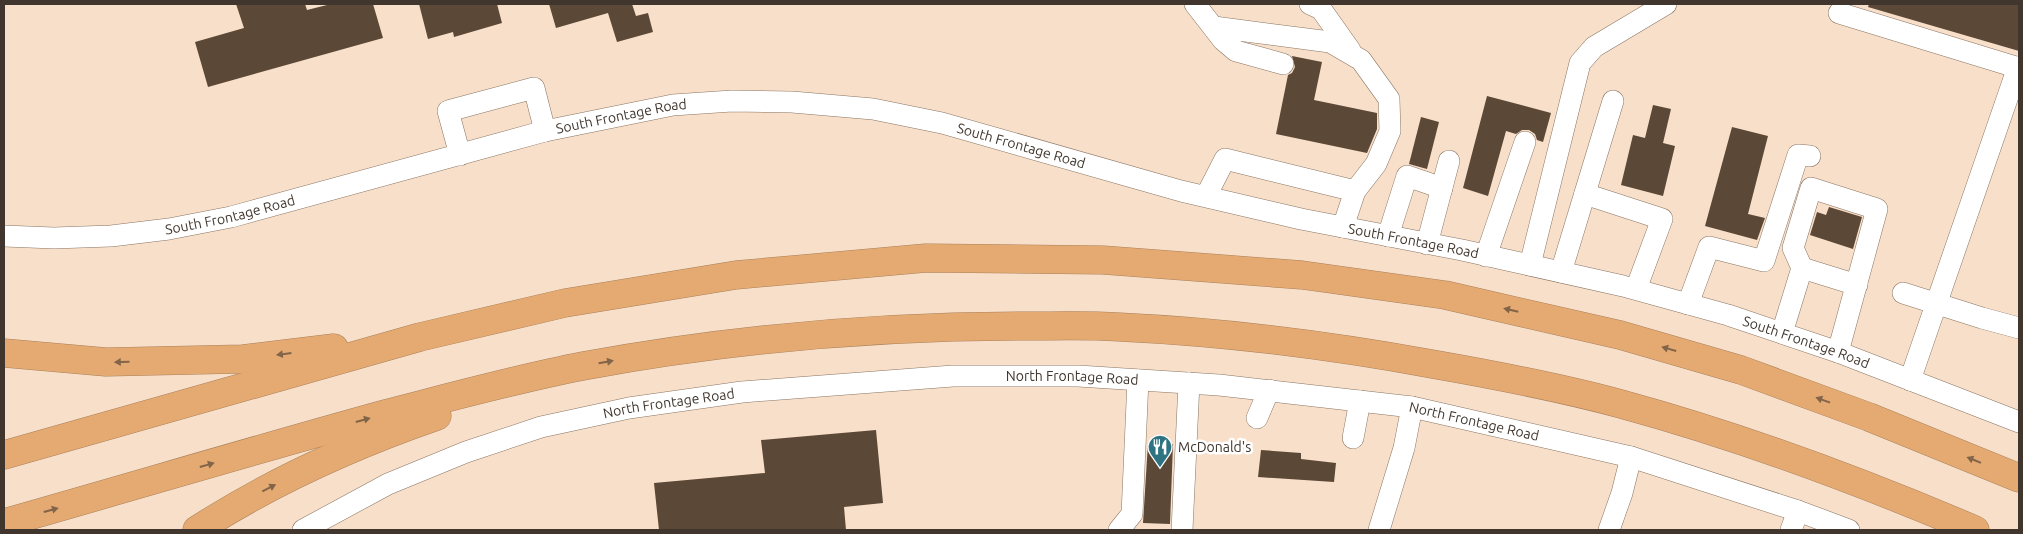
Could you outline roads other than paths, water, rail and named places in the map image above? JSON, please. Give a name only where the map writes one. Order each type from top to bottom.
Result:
[{"type":"highway","points":[[4,455],[420,338],[565,303],[727,277],[926,258],[1103,260],[1302,275],[1445,295],[1630,338],[1741,370],[1869,417],[2019,478]]},
{"type":"highway","points":[[4,522],[330,429],[469,392],[579,367],[702,346],[871,330],[977,326],[1116,326],[1241,336],[1380,354],[1512,378],[1620,404],[1744,441],[1885,492],[1975,530]]},
{"type":"highway","points":[[4,353],[106,362],[243,359],[420,338]]},
{"type":"highway","points":[[197,530],[268,488],[333,458],[427,420],[579,367]]},
{"type":"street","points":[[1195,4],[1223,40],[1236,52],[1283,64]]},
{"type":"street","points":[[1310,4],[1321,9],[1355,56]]},
{"type":"street","points":[[1530,265],[1580,63],[1594,47],[1666,4]]},
{"type":"street","points":[[1839,13],[2019,67],[1910,380]]},
{"type":"street","points":[[1214,26],[1330,42],[1361,60],[1389,99],[1390,131],[1376,164],[1354,191],[1343,227]]},
{"type":"street","points":[[460,155],[448,111],[534,88],[545,131]]},
{"type":"street","points":[[1561,272],[1613,101]]},
{"type":"street","name":"South Frontage Road","points":[[4,236],[54,238],[111,236],[169,230],[231,217],[545,131],[673,105],[722,102],[792,102],[873,109],[942,123],[1206,196],[1636,289],[1838,352],[2019,422]]},
{"type":"street","points":[[1486,256],[1525,142]]},
{"type":"street","points":[[1688,304],[1710,247],[1764,261],[1798,155],[1810,156]]},
{"type":"street","points":[[1206,196],[1225,159],[1354,191]]},
{"type":"street","points":[[1427,244],[1449,162]]},
{"type":"street","points":[[1388,236],[1407,176],[1442,188]]},
{"type":"street","points":[[1782,333],[1802,268],[1793,248],[1811,188],[1877,208],[1838,352]]},
{"type":"street","points":[[1585,194],[1662,219],[1636,289]]},
{"type":"street","points":[[1802,268],[1856,285]]},
{"type":"street","points":[[1903,293],[2019,328]]},
{"type":"street","name":"North Frontage Road","points":[[303,530],[388,484],[466,452],[542,427],[629,408],[742,392],[953,376],[1078,376],[1189,383],[1269,390],[1412,407],[1631,457],[1794,521],[1849,530]]},
{"type":"street","points":[[1119,530],[1132,514],[1138,380]]},
{"type":"street","points":[[1182,530],[1189,383]]},
{"type":"street","points":[[1257,418],[1269,390]]},
{"type":"street","points":[[1353,438],[1360,401]]},
{"type":"street","points":[[1379,530],[1404,448],[1412,407]]},
{"type":"street","points":[[1609,530],[1622,493],[1631,457]]},
{"type":"place","name":"McDonald's","points":[[1160,468]]}]
